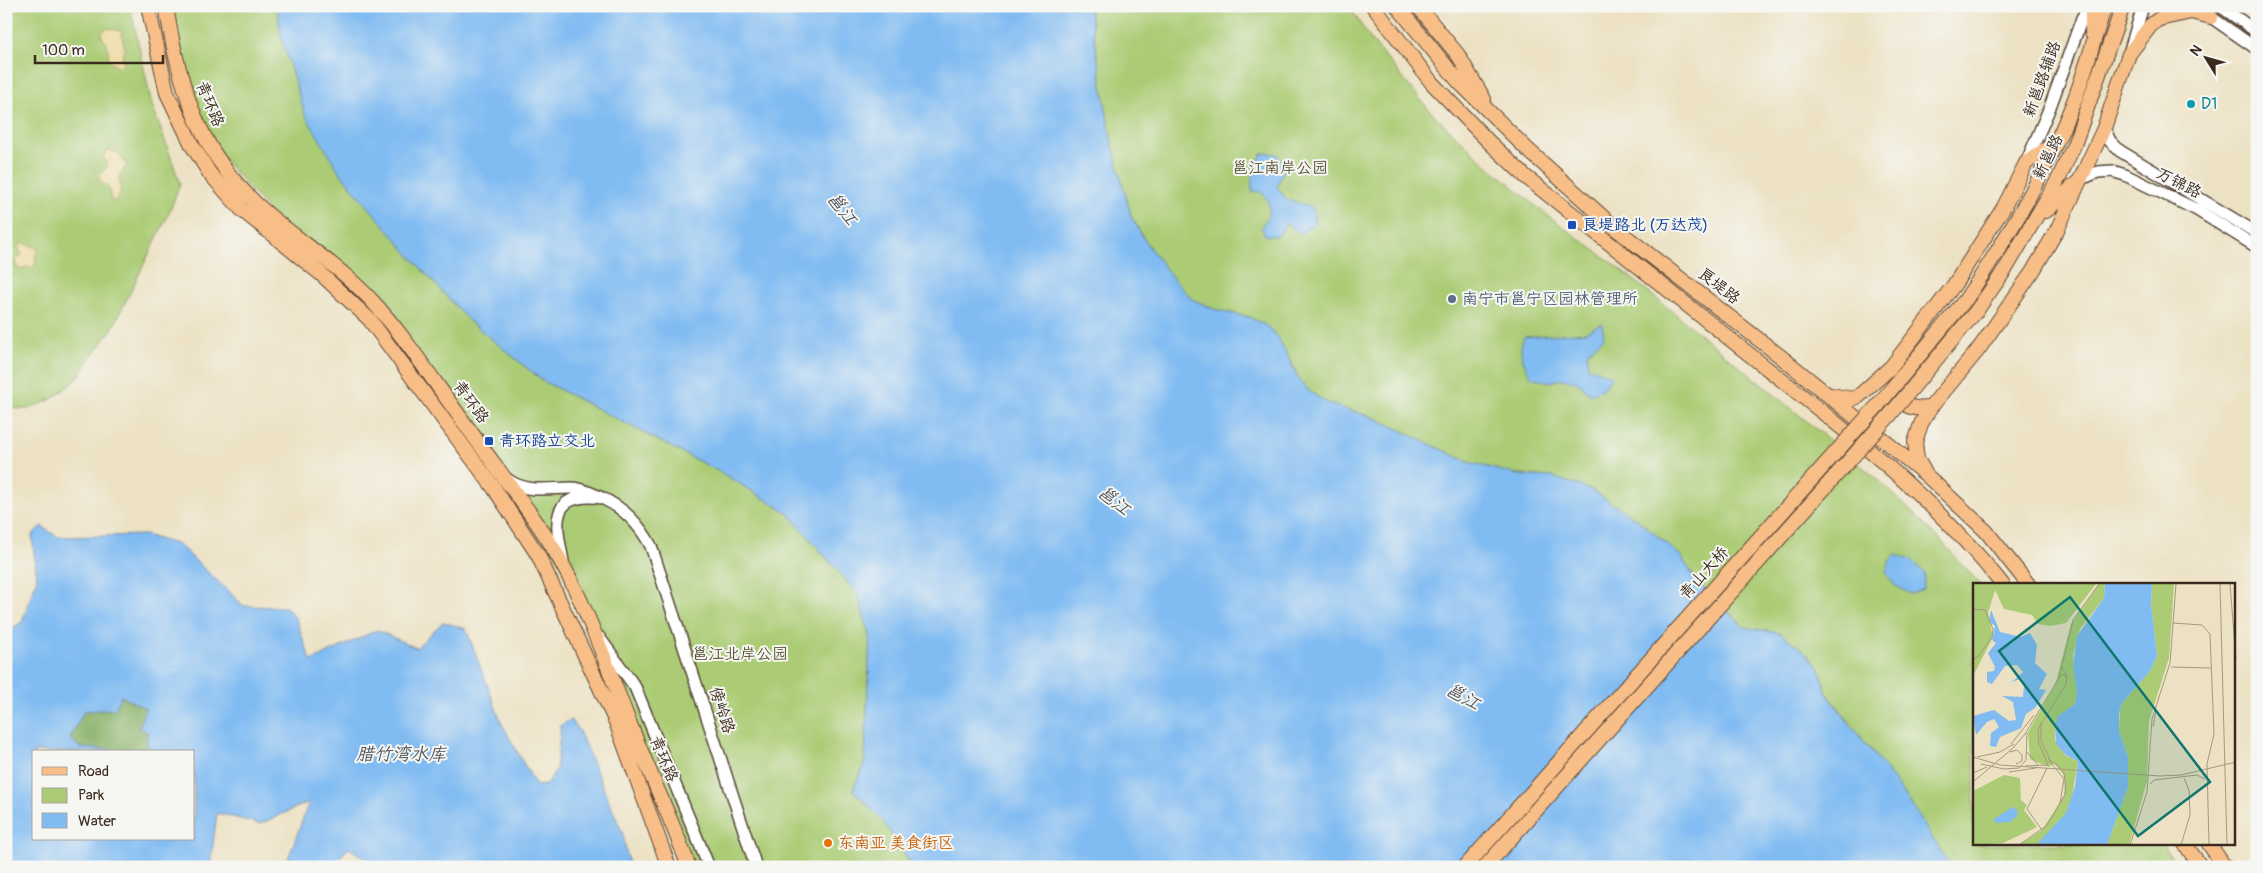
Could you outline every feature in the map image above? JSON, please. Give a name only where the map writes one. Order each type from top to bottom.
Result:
[{"type":"main road","name":"青环路","points":[[148,6],[167,94],[192,145],[210,174],[225,193],[248,215],[321,274],[370,320],[494,488],[538,555],[616,722],[669,867]]},
{"type":"main road","name":"青环路","points":[[166,6],[175,57],[186,97],[205,138],[222,165],[260,207],[349,278],[375,304],[404,339],[538,525],[565,568],[596,632],[627,716],[689,867]]},
{"type":"main road","name":"良堤路","points":[[1373,6],[1432,83],[1488,141],[1526,176],[1821,410],[1912,488],[1971,545],[2001,583]]},
{"type":"main road","name":"良堤路","points":[[1398,6],[1459,82],[1528,150],[1615,228],[1780,356],[1925,474],[1986,532],[2027,583]]},
{"type":"main road","points":[[1418,6],[1458,55],[1495,117]]},
{"type":"main road","points":[[2091,6],[2092,45]]},
{"type":"main road","name":"新邕路","points":[[1966,299],[2008,236],[2056,142],[2081,82],[2105,6]]},
{"type":"main road","name":"新邕路","points":[[1977,310],[2005,270],[2030,228],[2074,145],[2123,6]]},
{"type":"main road","points":[[1925,474],[1917,459],[1915,442],[1921,424],[1930,408],[1978,350],[2033,271],[2057,230],[2104,128],[2129,54],[2151,26],[2159,20],[2190,12],[2216,12]]},
{"type":"main road","points":[[1829,395],[1852,399],[1859,396],[1891,367],[1954,285],[2004,207],[2026,163],[2056,142]]},
{"type":"main road","points":[[2025,204],[2028,188],[2026,163]]},
{"type":"main road","points":[[2030,228],[2061,195],[2081,179]]},
{"type":"main road","name":"青山大桥","points":[[1465,867],[1880,404],[1925,352],[1966,299]]},
{"type":"main road","name":"青山大桥","points":[[1485,867],[1890,415],[1977,310]]},
{"type":"main road","points":[[1770,370],[1780,356]]},
{"type":"main road","points":[[1891,367],[1888,380],[1890,389],[1898,399],[1909,408],[1919,410],[1930,408]]},
{"type":"main road","points":[[2186,846],[2201,867]]},
{"type":"main road","points":[[2210,846],[2225,867]]},
{"type":"street","name":"新邕路辅路","points":[[2026,163],[2050,107],[2082,18],[2091,6]]},
{"type":"street","points":[[2129,54],[2143,6]]},
{"type":"street","points":[[2195,6],[2216,12],[2257,32]]},
{"type":"street","points":[[2216,12],[2257,49]]},
{"type":"street","name":"万锦路","points":[[2104,128],[2110,141],[2120,152],[2257,232]]},
{"type":"street","name":"万锦路","points":[[2081,179],[2098,172],[2112,171],[2126,175],[2197,210],[2257,247]]},
{"type":"street","name":"傍岭路","points":[[501,474],[523,488],[542,490],[579,489],[614,503],[631,517],[651,546],[756,867]]},
{"type":"street","points":[[565,568],[556,528],[561,510],[567,503],[580,496],[602,498]]},
{"type":"street","points":[[596,632],[635,687],[709,867]]},
{"type":"green space","points":[[6,6],[130,6],[152,105],[180,183],[169,213],[112,329],[74,382],[50,400],[27,409],[6,408]]},
{"type":"green space","name":"邕江北岸公园","points":[[166,6],[277,6],[281,37],[410,256],[468,320],[543,381],[722,473],[788,513],[857,593],[870,635],[865,762],[853,790],[882,820],[913,867],[689,867],[565,568],[389,320],[279,223],[205,138]]},
{"type":"green space","name":"邕江南岸公园","points":[[1089,6],[1349,6],[1371,40],[1430,111],[1487,165],[1547,215],[1619,268],[1881,482],[1942,542],[1979,583],[1973,583],[1973,846],[2164,846],[2178,867],[1951,867],[1903,792],[1827,693],[1819,667],[1780,633],[1744,627],[1699,584],[1680,555],[1552,477],[1518,475],[1468,462],[1375,418],[1329,404],[1310,392],[1299,379],[1278,337],[1265,325],[1249,317],[1216,310],[1192,299],[1175,281],[1147,244],[1131,216],[1111,139]]},
{"type":"green space","points":[[121,696],[146,708],[148,750],[80,748],[70,738],[84,711],[115,709]]},
{"type":"sand","points":[[106,28],[121,31],[125,49],[122,57],[124,62],[120,67],[109,60],[107,45],[101,34]]},
{"type":"sand","points":[[108,150],[117,152],[127,165],[119,176],[121,191],[115,202],[111,200],[109,188],[99,180],[99,175],[108,166],[103,157]]},
{"type":"sand","points":[[21,243],[33,246],[38,250],[35,258],[36,263],[33,268],[26,267],[21,270],[15,265],[16,259],[22,255],[18,248]]},
{"type":"water","name":"邕江","points":[[277,6],[1089,6],[1111,139],[1131,216],[1147,244],[1175,281],[1192,299],[1216,310],[1249,317],[1265,325],[1278,337],[1299,379],[1310,392],[1329,404],[1375,418],[1468,462],[1518,475],[1552,477],[1590,489],[1638,520],[1680,555],[1699,584],[1744,627],[1780,633],[1804,651],[1819,667],[1827,694],[1903,792],[1951,867],[913,867],[882,820],[853,790],[865,762],[870,635],[857,593],[788,513],[722,473],[543,381],[468,320],[410,256],[340,173],[305,115],[281,37]]},
{"type":"water","points":[[1263,153],[1277,154],[1285,167],[1277,186],[1286,199],[1313,208],[1315,223],[1300,234],[1287,223],[1278,236],[1266,236],[1261,227],[1269,215],[1269,202],[1261,192],[1252,191],[1252,170]]},
{"type":"water","points":[[1602,323],[1604,338],[1587,352],[1588,367],[1612,376],[1602,389],[1590,394],[1576,381],[1561,379],[1549,382],[1531,377],[1521,353],[1524,337],[1586,332]]},
{"type":"water","name":"腊竹湾水库","points":[[41,526],[58,537],[145,535],[179,545],[244,606],[286,607],[296,619],[311,661],[377,630],[416,648],[443,622],[466,629],[502,724],[536,786],[546,785],[556,771],[561,725],[571,720],[579,731],[623,834],[629,867],[378,867],[349,848],[329,867],[290,867],[288,859],[309,802],[260,824],[217,813],[210,867],[6,867],[6,633],[22,622],[37,579],[32,535]]},
{"type":"water","points":[[1896,555],[1911,560],[1925,573],[1923,589],[1911,594],[1894,585],[1886,572],[1890,560]]},
{"type":"place","name":"D1","points":[[2191,104]]},
{"type":"place","name":"良堤路北 (万达茂)","points":[[1572,225]]},
{"type":"place","name":"南宁市邕宁区园林管理所","points":[[1452,299]]},
{"type":"place","name":"青环路立交北","points":[[489,441]]},
{"type":"place","name":"东南亚 美食街区","points":[[828,843]]}]
